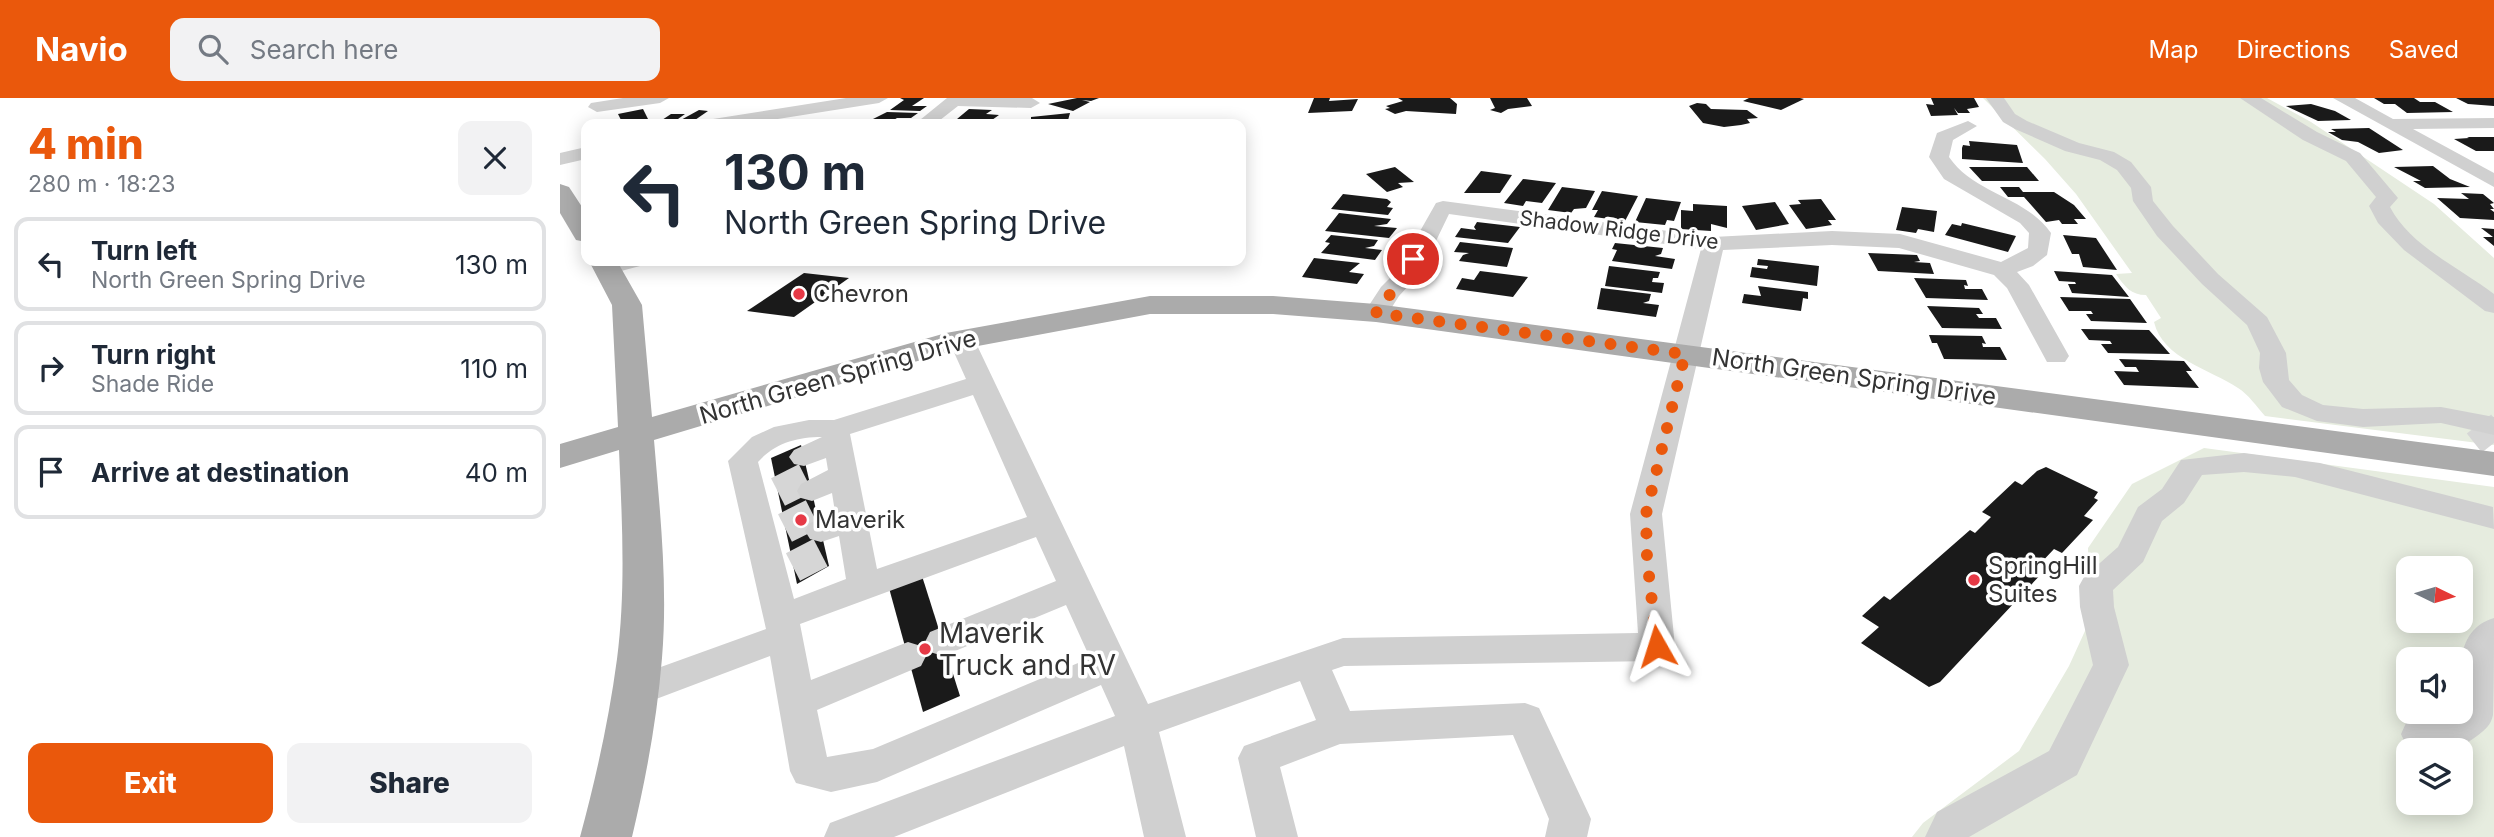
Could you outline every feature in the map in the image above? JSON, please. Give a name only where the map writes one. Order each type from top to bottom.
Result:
[{"type":"main road","points":[[560,192],[581,226]]},
{"type":"main road","points":[[607,837],[623,769],[640,657],[642,526],[627,305],[615,266]]},
{"type":"main road","name":"North Green Spring Drive","points":[[560,456],[961,339],[1150,305],[1273,305],[1376,313],[2494,464]]},
{"type":"street","points":[[606,119],[597,102],[660,98]]},
{"type":"street","points":[[745,119],[879,98]]},
{"type":"street","points":[[857,118],[886,98]]},
{"type":"street","points":[[1995,98],[2009,118],[2021,125],[2072,147],[2107,156],[2124,166],[2141,187],[2143,201],[2165,231],[2210,279],[2258,322],[2273,353],[2272,368],[2276,382],[2292,401],[2317,414],[2363,418],[2441,415],[2494,426]]},
{"type":"street","points":[[2249,98],[2310,136],[2353,157],[2388,198],[2379,206],[2380,211],[2397,230],[2434,265],[2494,306]]},
{"type":"street","points":[[2342,98],[2494,181]]},
{"type":"street","points":[[930,119],[956,100],[1037,100]]},
{"type":"street","points":[[1015,118],[1037,100]]},
{"type":"street","points":[[2390,124],[2494,123]]},
{"type":"street","points":[[1968,126],[1944,137],[1939,157],[1951,175],[2028,218],[2040,233],[2039,250],[2025,261],[2002,270],[2017,285],[2056,356]]},
{"type":"street","points":[[560,159],[581,154]]},
{"type":"street","name":"Shadow Ridge Drive","points":[[1376,313],[1389,292],[1409,272],[1413,259],[1443,207],[1713,244],[1866,238],[1900,241],[2002,270]]},
{"type":"street","points":[[845,837],[1138,724],[1343,652],[1657,646],[1647,558],[1646,514],[1713,244]]},
{"type":"street","points":[[961,339],[1138,724],[1165,837]]},
{"type":"street","points":[[844,480],[815,503],[982,383]]},
{"type":"street","points":[[864,586],[844,480],[800,429],[768,439],[752,449],[743,461],[772,525],[783,626],[810,771],[831,775],[877,765],[1111,665]]},
{"type":"street","points":[[1946,837],[1952,825],[2063,762],[2111,665],[2097,607],[2096,586],[2130,554],[2149,515],[2173,496],[2192,467],[2218,461],[2252,461],[2340,476],[2494,518]]},
{"type":"street","points":[[635,692],[783,626],[864,586],[1046,522]]},
{"type":"street","points":[[943,642],[1075,587]]},
{"type":"street","points":[[2420,734],[2449,736],[2474,718],[2479,652],[2494,631]]},
{"type":"street","points":[[797,702],[908,656]]},
{"type":"street","points":[[1311,662],[1338,728]]},
{"type":"street","points":[[1276,837],[1258,758],[1338,728],[1525,719],[1570,819],[1566,837]]},
{"type":"shaded area","points":[[1983,98],[2267,98],[2311,122],[2434,204],[2494,258],[2494,445],[2265,416],[2242,391],[2189,362],[2167,345],[2154,322],[2161,318],[2146,295],[2136,294],[2122,283],[2116,274],[2132,273],[2076,194]]},
{"type":"shaded area","points":[[2204,448],[2494,487],[2494,837],[1912,837],[1923,823],[2019,751],[2069,666],[2090,620],[2088,548],[2132,484]]},
{"type":"building","points":[[900,98],[924,98],[912,106],[927,106],[920,111],[890,110],[904,100]]},
{"type":"building","points":[[1077,98],[1099,98],[1082,100],[1090,102],[1073,111],[1048,104]]},
{"type":"building","points":[[1314,98],[1330,98],[1329,101],[1358,99],[1352,111],[1308,113]]},
{"type":"building","points":[[1398,98],[1450,98],[1457,104],[1456,114],[1406,111],[1395,114],[1385,109],[1390,108],[1386,106],[1403,101]]},
{"type":"building","points":[[1490,98],[1527,98],[1532,106],[1508,109],[1501,113],[1490,110],[1495,108]]},
{"type":"building","points":[[1749,98],[1804,99],[1781,110],[1743,101]]},
{"type":"building","points":[[1931,98],[1974,98],[1979,107],[1967,109],[1970,113],[1958,113],[1954,108],[1958,115],[1931,116],[1926,104],[1934,105]]},
{"type":"building","points":[[2374,98],[2414,98],[2420,102],[2435,102],[2453,112],[2407,113],[2395,104],[2384,104]]},
{"type":"building","points":[[2456,98],[2494,98],[2494,106],[2468,104]]},
{"type":"building","points":[[1706,104],[1711,109],[1747,110],[1758,118],[1747,119],[1750,123],[1724,127],[1703,123],[1689,106]]},
{"type":"building","points":[[2311,104],[2335,111],[2351,120],[2318,121],[2286,106]]},
{"type":"building","points":[[643,109],[648,119],[620,119],[618,114]]},
{"type":"building","points":[[969,109],[992,110],[986,114],[999,115],[993,119],[957,119]]},
{"type":"building","points":[[699,110],[708,111],[696,119],[683,119]]},
{"type":"building","points":[[887,112],[918,113],[911,118],[873,119]]},
{"type":"building","points":[[1070,113],[1068,119],[1031,117]]},
{"type":"building","points":[[671,114],[685,114],[678,119],[664,119]]},
{"type":"building","points":[[2369,128],[2403,150],[2379,153],[2358,142],[2342,140],[2328,132],[2336,132],[2331,129]]},
{"type":"building","points":[[2467,137],[2494,137],[2494,151],[2476,151],[2454,139],[2469,138]]},
{"type":"building","points":[[1969,141],[2017,145],[2023,163],[1962,159],[1963,145],[1970,146]]},
{"type":"building","points":[[2433,166],[2450,179],[2470,187],[2425,188],[2413,181],[2421,181],[2394,167]]},
{"type":"building","points":[[1395,167],[1414,182],[1398,183],[1403,187],[1387,192],[1366,174]]},
{"type":"building","points":[[1969,167],[2027,167],[2039,181],[1982,181]]},
{"type":"building","points":[[1481,171],[1512,175],[1500,193],[1464,193]]},
{"type":"building","points":[[1523,179],[1556,183],[1542,203],[1526,201],[1523,206],[1504,203]]},
{"type":"building","points":[[1562,187],[1595,191],[1586,208],[1574,209],[1571,213],[1548,210]]},
{"type":"building","points":[[2000,187],[2019,187],[2023,192],[2054,192],[2074,205],[2086,219],[2074,219],[2078,224],[2062,224],[2059,220],[2046,222],[2024,197],[2008,197]]},
{"type":"building","points":[[1602,191],[1638,196],[1625,221],[1594,217],[1598,210],[1592,210]]},
{"type":"building","points":[[2461,193],[2483,194],[2494,203],[2490,204],[2494,209],[2490,209],[2494,212],[2494,220],[2460,218],[2437,198],[2469,199]]},
{"type":"building","points":[[1343,194],[1387,199],[1391,202],[1387,207],[1393,208],[1388,215],[1331,209]]},
{"type":"building","points":[[1646,198],[1681,202],[1674,221],[1667,220],[1665,225],[1635,222]]},
{"type":"building","points":[[1821,199],[1836,220],[1828,220],[1832,225],[1806,229],[1789,205],[1801,204],[1798,200]]},
{"type":"building","points":[[1775,202],[1789,224],[1756,230],[1742,206]]},
{"type":"building","points":[[1693,204],[1727,206],[1727,228],[1711,224],[1711,231],[1681,229],[1681,210],[1693,211]]},
{"type":"building","points":[[1902,207],[1937,211],[1934,232],[1918,229],[1916,233],[1896,230]]},
{"type":"building","points":[[1339,213],[1391,219],[1387,224],[1374,226],[1397,228],[1389,238],[1325,231]]},
{"type":"building","points":[[1477,222],[1520,227],[1508,243],[1455,237],[1461,228],[1476,230],[1474,227]]},
{"type":"building","points":[[1962,223],[2016,236],[2008,252],[1945,235],[1952,224],[1961,226]]},
{"type":"building","points":[[2481,228],[2494,229],[2494,246],[2483,237],[2493,237]]},
{"type":"building","points":[[1331,235],[1378,240],[1374,246],[1365,248],[1382,250],[1375,260],[1321,253],[1330,243],[1325,242]]},
{"type":"building","points":[[2063,235],[2096,238],[2117,270],[2083,267],[2079,254],[2072,254]]},
{"type":"building","points":[[1460,242],[1513,248],[1507,267],[1459,261],[1463,255],[1469,253],[1454,252]]},
{"type":"building","points":[[1615,243],[1663,248],[1661,254],[1655,256],[1675,259],[1672,269],[1612,261],[1617,250],[1612,249]]},
{"type":"building","points":[[1868,253],[1917,255],[1920,261],[1914,262],[1930,263],[1934,274],[1878,271]]},
{"type":"building","points":[[1314,258],[1360,263],[1349,272],[1364,274],[1357,284],[1302,277]]},
{"type":"building","points":[[1758,259],[1819,266],[1817,286],[1750,277],[1752,267],[1767,269],[1768,266],[1757,265]]},
{"type":"building","points":[[1609,266],[1660,272],[1658,278],[1653,278],[1652,282],[1664,283],[1662,293],[1605,286]]},
{"type":"building","points":[[1480,271],[1528,277],[1513,297],[1456,289],[1462,278],[1474,280]]},
{"type":"building","points":[[2054,271],[2112,275],[2129,297],[2072,293],[2068,284],[2076,284],[2075,282],[2059,281]]},
{"type":"building","name":"Chevron","points":[[804,273],[849,278],[794,317],[747,311]]},
{"type":"building","points":[[1914,278],[1966,280],[1968,286],[1964,285],[1965,289],[1982,289],[1988,300],[1926,298]]},
{"type":"building","points":[[1758,286],[1808,292],[1808,299],[1803,298],[1801,311],[1742,303],[1744,294],[1761,296]]},
{"type":"building","points":[[1601,288],[1651,294],[1649,301],[1643,303],[1659,305],[1656,317],[1597,309]]},
{"type":"building","points":[[2060,297],[2130,299],[2147,323],[2091,321],[2086,314],[2093,314],[2091,311],[2069,311]]},
{"type":"building","points":[[1927,306],[1979,308],[1983,314],[1976,314],[1979,318],[1996,318],[2002,329],[1942,328]]},
{"type":"building","points":[[2081,329],[2149,330],[2170,354],[2108,353],[2101,344],[2112,344],[2110,341],[2089,340]]},
{"type":"building","points":[[1929,335],[1982,336],[1986,344],[1982,343],[1983,347],[2000,347],[2007,360],[1944,359],[1937,343],[1932,343]]},
{"type":"building","points":[[2119,359],[2184,361],[2192,371],[2186,371],[2199,388],[2124,385],[2114,371],[2139,372],[2136,367],[2125,367]]},
{"type":"building","name":"Maverik","points":[[801,445],[829,566],[797,584],[771,458]]},
{"type":"building","name":"SpringHill Suites","points":[[2046,467],[2098,492],[2094,498],[2098,500],[2084,516],[2093,520],[2062,553],[2054,549],[2037,567],[2044,571],[1940,682],[1929,687],[1861,643],[1879,627],[1862,616],[1884,596],[1890,600],[1970,530],[1975,533],[1991,517],[1982,512],[2015,481],[2022,485],[2037,471]]},
{"type":"building","name":"Maverik Truck and RV","points":[[922,576],[960,696],[923,712],[889,588]]},
{"type":"tunnel","points":[[2479,424],[2494,443]]},
{"type":"tunnel","points":[[778,492],[808,477]]},
{"type":"tunnel","points":[[785,528],[817,512]]},
{"type":"tunnel","points":[[793,567],[826,550]]},
{"type":"place","name":"Chevron","points":[[799,294]]},
{"type":"place","name":"Maverik","points":[[801,520]]},
{"type":"place","name":"SpringHill Suites","points":[[1974,580]]},
{"type":"place","name":"Maverik Truck and RV","points":[[925,649]]},
{"type":"route","points":[[1413,259],[1409,272],[1389,292],[1376,313],[1685,354],[1646,514],[1647,558],[1657,646]]}]
